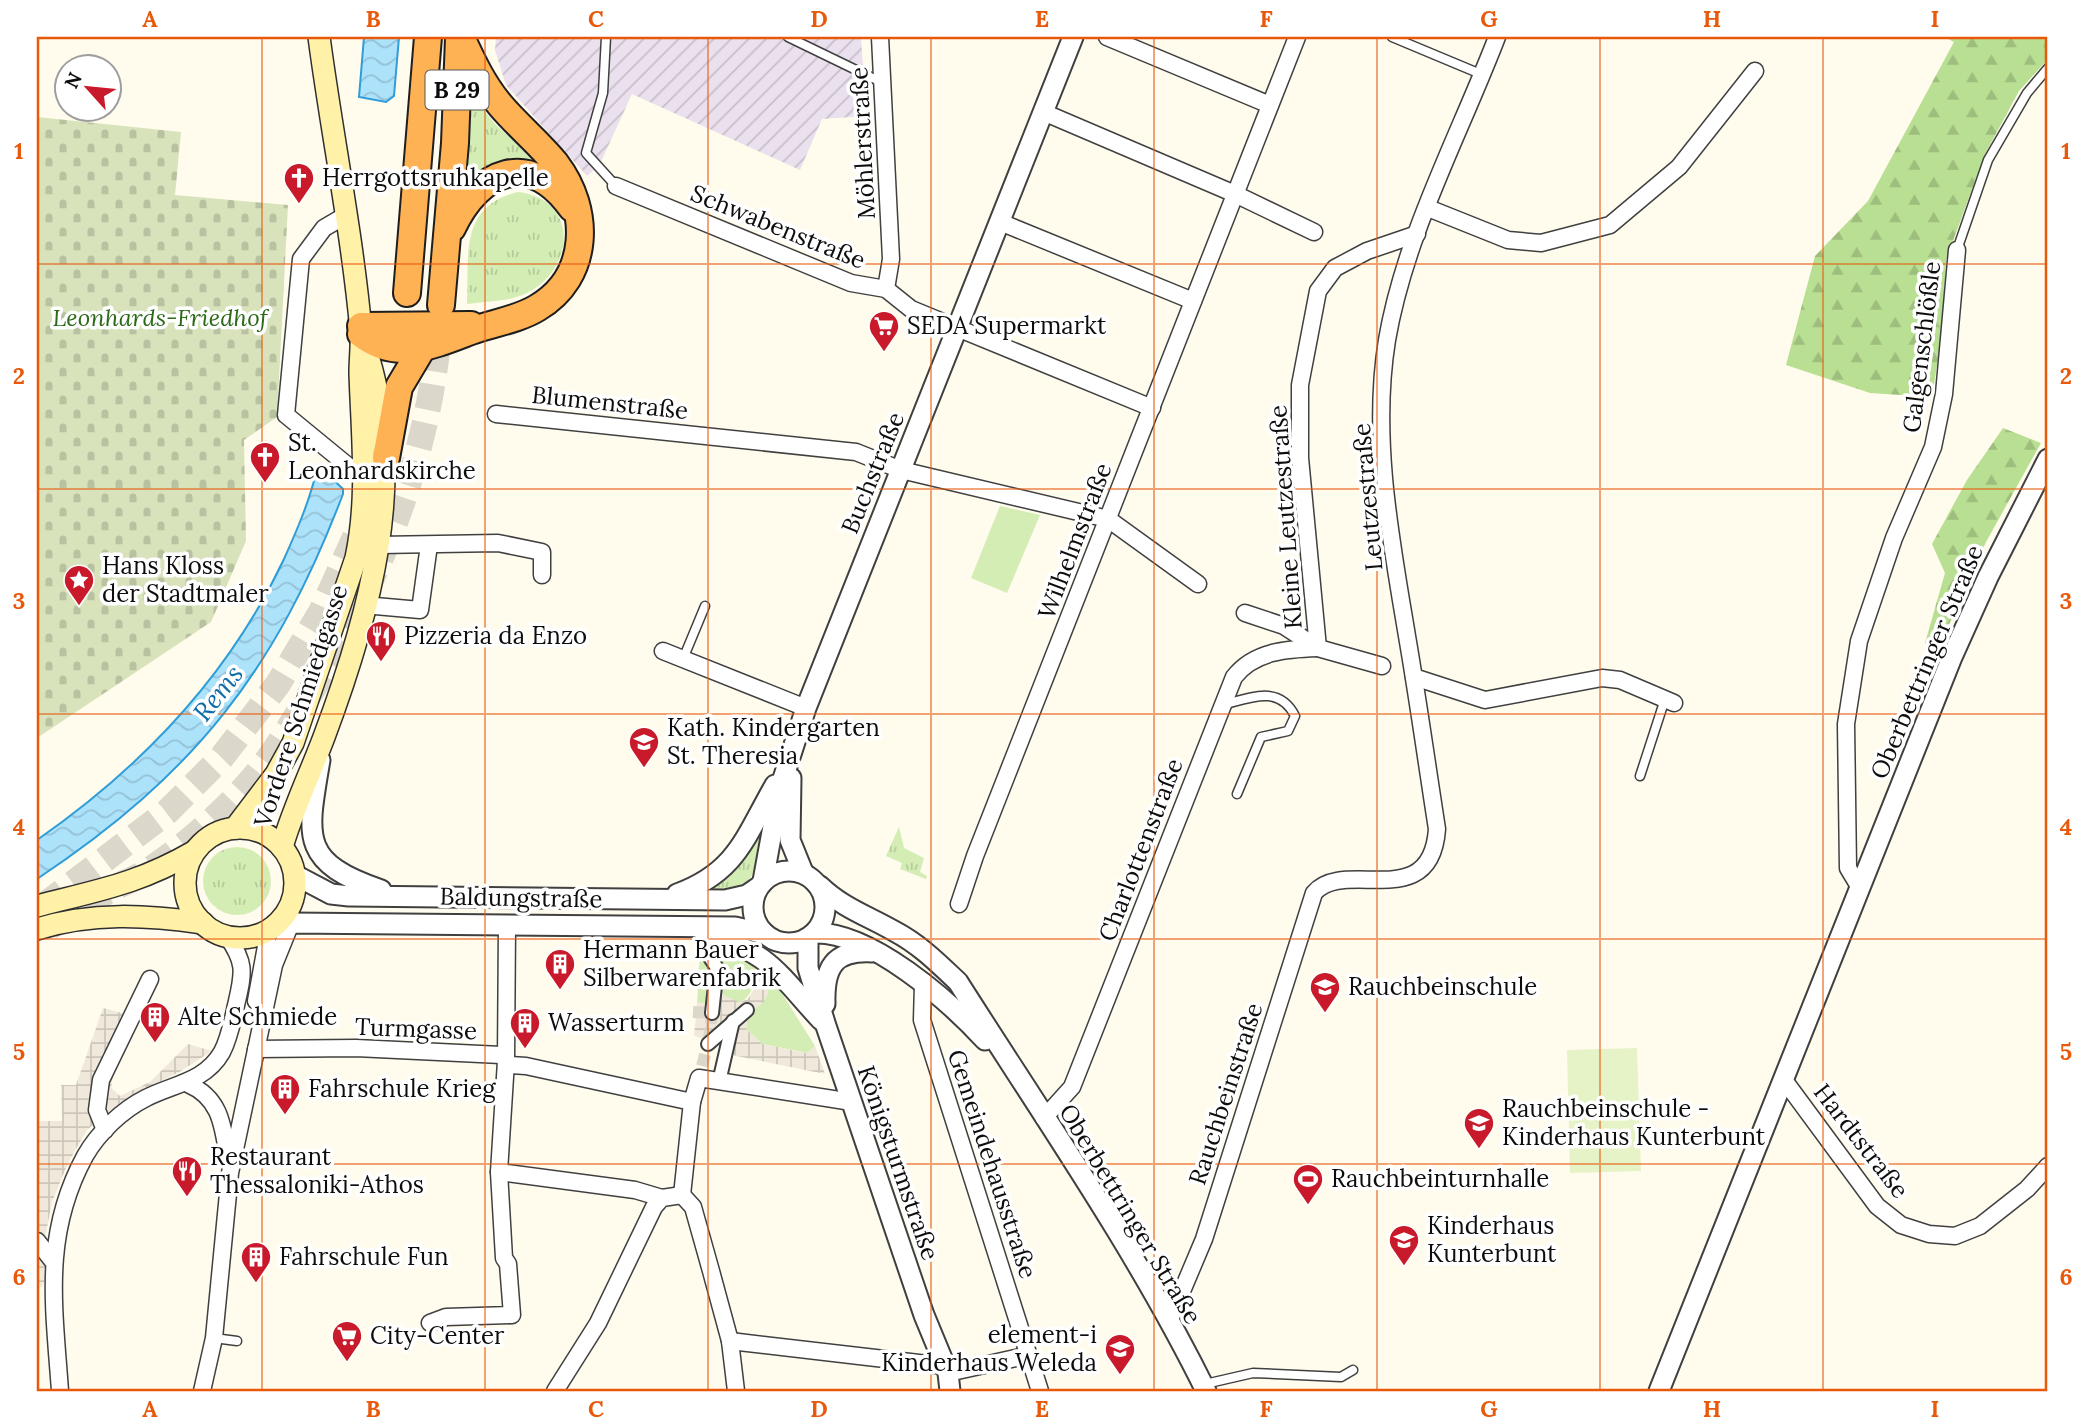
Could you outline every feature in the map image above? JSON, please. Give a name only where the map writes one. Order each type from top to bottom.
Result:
[{"type":"highway","name":"B 29","points":[[407,293],[428,37]]},
{"type":"highway","points":[[361,330],[371,341],[393,349],[421,350],[534,309],[562,288],[580,248],[579,218],[567,180],[484,85],[460,37]]},
{"type":"highway","name":"B 29","points":[[441,305],[460,37]]},
{"type":"highway","points":[[447,239],[473,192],[485,182],[511,173],[538,178],[567,201],[579,218]]},
{"type":"highway","points":[[361,330],[486,326]]},
{"type":"highway","points":[[386,458],[396,397],[421,350]]},
{"type":"main road","points":[[319,37],[348,214],[361,330]]},
{"type":"main road","name":"Vordere Schmiedgasse","points":[[282,847],[296,801],[323,740],[364,605],[379,545],[386,458],[376,382],[361,330]]},
{"type":"main road","name":"Vordere Schmiedgasse","points":[[235,828],[276,774],[307,707],[356,558],[362,530],[365,479],[361,330]]},
{"type":"main road","points":[[37,906],[96,894],[147,878],[195,851],[220,832],[235,828],[259,831],[282,847],[295,875],[294,892],[279,926],[243,938],[227,936],[203,923],[194,914],[186,892],[187,872],[195,851]]},
{"type":"main road","points":[[37,929],[102,916],[131,915],[203,923]]},
{"type":"street","name":"Möhlerstraße","points":[[880,37],[891,259],[886,289]]},
{"type":"street","name":"Buchstraße","points":[[760,885],[777,800],[806,708],[1073,37]]},
{"type":"street","points":[[1107,37],[1270,105]]},
{"type":"street","name":"Wilhelmstraße","points":[[959,904],[975,856],[1297,37]]},
{"type":"street","name":"Leutzestraße","points":[[1327,883],[1403,878],[1417,872],[1436,846],[1437,829],[1391,540],[1384,473],[1383,403],[1387,341],[1417,234],[1497,37]]},
{"type":"street","points":[[1428,208],[1508,240],[1541,243],[1610,226],[1679,167],[1755,71]]},
{"type":"street","points":[[1043,112],[1236,194],[1314,232]]},
{"type":"street","name":"Schwabenstraße","points":[[616,186],[851,283],[886,289],[911,309],[1152,408]]},
{"type":"street","points":[[348,214],[324,228],[304,253],[298,270],[286,415],[365,479]]},
{"type":"street","points":[[1000,222],[1194,301]]},
{"type":"street","name":"Kleine Leutzestraße","points":[[1318,648],[1300,457],[1300,385],[1318,291],[1335,268],[1367,251],[1417,234]]},
{"type":"street","name":"Galgenschlößle","points":[[1859,641],[1894,538],[1933,447],[1944,394],[1957,250]]},
{"type":"street","name":"Blumenstraße","points":[[496,414],[856,452],[901,470],[1108,519]]},
{"type":"street","name":"Oberbettringer Straße","points":[[1659,1391],[1952,657],[1988,576],[2048,459]]},
{"type":"street","points":[[1108,519],[1198,584]]},
{"type":"street","points":[[379,545],[498,543],[542,552],[542,575]]},
{"type":"street","points":[[364,605],[420,610],[429,545]]},
{"type":"street","points":[[1245,613],[1284,626],[1318,648],[1382,666]]},
{"type":"street","name":"Oberbettringer Straße","points":[[1859,641],[1846,724],[1846,810],[1848,868],[1860,888]]},
{"type":"street","name":"Charlottenstraße","points":[[1044,1118],[1072,1087],[1234,677],[1244,664],[1268,654],[1318,648]]},
{"type":"street","points":[[663,650],[806,708]]},
{"type":"street","points":[[1414,677],[1485,700],[1602,678],[1620,680],[1670,701]]},
{"type":"street","points":[[323,740],[312,817],[314,844],[321,858],[328,866],[356,881],[406,896]]},
{"type":"street","name":"Buchstraße","points":[[794,744],[790,840],[803,872]]},
{"type":"street","points":[[666,897],[710,880],[726,866],[788,763]]},
{"type":"street","points":[[782,871],[803,872],[820,887],[826,911],[811,936],[797,942],[770,937],[759,927],[753,908],[760,885],[782,871]]},
{"type":"street","name":"Baldungstraße","points":[[295,875],[331,894],[406,896],[736,899],[760,885]]},
{"type":"street","name":"Rauchbeinstraße","points":[[1169,1322],[1204,1239],[1314,893],[1327,883]]},
{"type":"street","name":"Oberbettringer Straße","points":[[820,887],[848,909],[895,931],[934,959],[958,982],[1169,1322],[1204,1388]]},
{"type":"street","points":[[433,1323],[446,1317],[512,1315],[508,1264],[504,1258],[499,1172],[506,1061],[507,924]]},
{"type":"street","name":"Baldungstraße","points":[[279,926],[507,924],[735,927],[770,937]]},
{"type":"street","points":[[256,1049],[253,1015],[279,926]]},
{"type":"street","points":[[202,1391],[214,1338],[230,1173],[274,965],[279,926]]},
{"type":"street","points":[[653,928],[732,941],[760,954],[826,1026]]},
{"type":"street","name":"Oberbettringer Straße","points":[[811,936],[839,934],[923,984],[978,1032],[1009,1066]]},
{"type":"street","points":[[45,1262],[76,1175],[104,1130],[144,1098],[188,1084],[222,1053],[232,1026],[243,975],[239,954],[227,936]]},
{"type":"street","name":"Königsturmstraße","points":[[811,936],[808,968],[945,1380]]},
{"type":"street","name":"Königsturmstraße","points":[[770,937],[789,955],[826,1026]]},
{"type":"street","points":[[706,943],[705,950],[717,968],[713,1008],[733,1021]]},
{"type":"street","points":[[826,1026],[825,990],[831,967],[852,951],[872,952]]},
{"type":"street","points":[[104,1130],[97,1110],[101,1080],[150,979]]},
{"type":"street","name":"Gemeindehausstraße","points":[[923,984],[922,1020],[1040,1391]]},
{"type":"street","points":[[708,1044],[747,1010]]},
{"type":"street","points":[[719,1082],[733,1021]]},
{"type":"street","name":"Turmgasse","points":[[256,1049],[367,1049],[501,1055],[510,1065],[526,1066],[692,1102]]},
{"type":"street","points":[[736,1391],[730,1341],[693,1207],[682,1195],[692,1102],[700,1072],[719,1082],[852,1102]]},
{"type":"street","name":"Hardtstraße","points":[[1783,1080],[1816,1119],[1877,1206],[1910,1228],[1929,1234],[1955,1236],[1980,1226],[2027,1189],[2048,1166]]},
{"type":"street","points":[[188,1084],[205,1093],[218,1110],[230,1173]]},
{"type":"street","points":[[218,1110],[245,1106]]},
{"type":"street","points":[[499,1172],[635,1190],[662,1198],[682,1195]]},
{"type":"street","points":[[555,1391],[580,1356],[654,1207],[662,1198]]},
{"type":"street","points":[[37,1241],[45,1262],[60,1391]]},
{"type":"street","points":[[730,1341],[945,1380],[1028,1356]]},
{"type":"lane","points":[[606,37],[603,93],[586,153],[616,186]]},
{"type":"lane","points":[[788,37],[883,83]]},
{"type":"lane","points":[[1392,37],[1483,75]]},
{"type":"lane","name":"Galgenschlößle","points":[[1957,250],[1988,160],[2026,93],[2048,68]]},
{"type":"lane","points":[[683,659],[705,606]]},
{"type":"lane","points":[[1222,705],[1262,696],[1277,697],[1288,702],[1294,716],[1288,731],[1261,737],[1237,794]]},
{"type":"lane","points":[[1640,776],[1670,701]]},
{"type":"lane","points":[[214,1338],[237,1341]]},
{"type":"lane","points":[[1204,1388],[1253,1373],[1341,1377],[1353,1370]]},
{"type":"shaded area","points":[[496,37],[861,37],[866,116],[822,119],[800,170],[632,94],[599,166],[587,176],[506,85],[495,50]]},
{"type":"shaded area","points":[[766,977],[768,993],[764,1002],[748,1014],[746,1029],[762,1044],[807,1053],[815,1046],[825,1074],[722,1053],[724,1044],[694,1036],[697,1003],[710,1004],[720,982],[722,995],[740,1002],[748,999],[754,989],[753,978]]},
{"type":"shaded area","points":[[103,1008],[138,1017],[116,1061],[111,1088],[120,1096],[150,1082],[188,1044],[212,1051],[181,1071],[121,1102],[87,1130],[68,1163],[52,1202],[45,1238],[52,1260],[42,1287],[37,1288],[37,1121],[62,1121],[61,1085],[76,1085]]},
{"type":"green space","points":[[1944,37],[2048,37],[2048,59],[2019,91],[1985,154],[1946,260],[1942,333],[1932,397],[1870,393],[1786,365],[1815,256],[1868,201],[1954,42]]},
{"type":"green space","points":[[473,96],[495,124],[537,162],[535,167],[490,168],[478,174],[471,169],[465,176]]},
{"type":"green space","name":"Leonhards-Friedhof","points":[[37,117],[52,119],[52,122],[85,122],[181,132],[175,195],[288,205],[277,417],[244,440],[246,541],[211,622],[37,738]]},
{"type":"green space","points":[[518,192],[537,197],[551,206],[559,218],[564,232],[558,263],[548,277],[527,293],[502,300],[467,304],[468,251],[476,221],[485,209],[499,199]]},
{"type":"green space","points":[[2003,428],[2041,443],[1986,542],[1939,647],[1925,643],[1945,573],[1932,544],[1967,480]]},
{"type":"green space","points":[[1000,506],[1040,515],[1007,593],[971,578]]},
{"type":"green space","points":[[899,827],[904,848],[924,858],[920,872],[927,876],[926,879],[900,869],[902,863],[886,856]]},
{"type":"green space","points":[[762,828],[752,876],[738,887],[707,893],[706,889]]},
{"type":"green space","points":[[230,847],[244,847],[256,852],[266,862],[271,881],[266,900],[256,910],[244,915],[230,915],[218,910],[208,900],[203,888],[203,874],[208,862],[218,852]]},
{"type":"green space","points":[[710,943],[741,951],[771,976],[815,1046],[808,1053],[762,1044],[746,1029],[748,1014],[769,984],[766,977],[753,978],[753,986],[747,998],[737,1003],[726,999],[716,978],[708,949]]},
{"type":"green space","points":[[700,953],[714,967],[710,1004],[697,1003]]},
{"type":"green space","points":[[1637,1048],[1641,1171],[1570,1173],[1567,1050]]},
{"type":"water","points":[[364,37],[399,37],[394,96],[386,102],[359,97]]},
{"type":"water","name":"Rems","points":[[317,469],[322,469],[343,489],[343,494],[317,557],[289,614],[258,665],[224,713],[186,757],[93,840],[37,879],[37,840],[76,812],[147,750],[209,680],[237,642],[284,559],[307,503]]},
{"type":"tunnel","points":[[51,926],[110,890],[143,874],[185,844],[247,785],[282,738],[313,689],[361,602],[399,513],[425,420],[440,322]]},
{"type":"tunnel","points":[[42,907],[167,812],[222,757],[278,684],[321,612],[355,537]]},
{"type":"tunnel","points":[[693,1012],[712,1013],[709,1040]]},
{"type":"tunnel","points":[[702,1066],[708,1044]]},
{"type":"place","name":"Herrgottsruhkapelle","points":[[299,205]]},
{"type":"place","name":"SEDA Supermarkt","points":[[884,353]]},
{"type":"place","name":"St. Leonhardskirche","points":[[265,484]]},
{"type":"place","name":"Hans Kloss der Stadtmaler","points":[[79,607]]},
{"type":"place","name":"Pizzeria da Enzo","points":[[381,663]]},
{"type":"place","name":"Kath. Kindergarten St. Theresia","points":[[644,769]]},
{"type":"place","name":"Hermann Bauer Silberwarenfabrik","points":[[560,991]]},
{"type":"place","name":"Rauchbeinschule","points":[[1325,1014]]},
{"type":"place","name":"Alte Schmiede","points":[[155,1044]]},
{"type":"place","name":"Wasserturm","points":[[525,1050]]},
{"type":"place","name":"Fahrschule Krieg","points":[[285,1116]]},
{"type":"place","name":"Rauchbeinschule - Kinderhaus Kunterbunt","points":[[1479,1150]]},
{"type":"place","name":"Restaurant Thessaloniki-Athos","points":[[187,1198]]},
{"type":"place","name":"Rauchbeinturnhalle","points":[[1308,1206]]},
{"type":"place","name":"Kinderhaus Kunterbunt","points":[[1404,1267]]},
{"type":"place","name":"Fahrschule Fun","points":[[256,1284]]},
{"type":"place","name":"City-Center","points":[[347,1363]]},
{"type":"place","name":"element-i Kinderhaus Weleda","points":[[1120,1376]]}]
